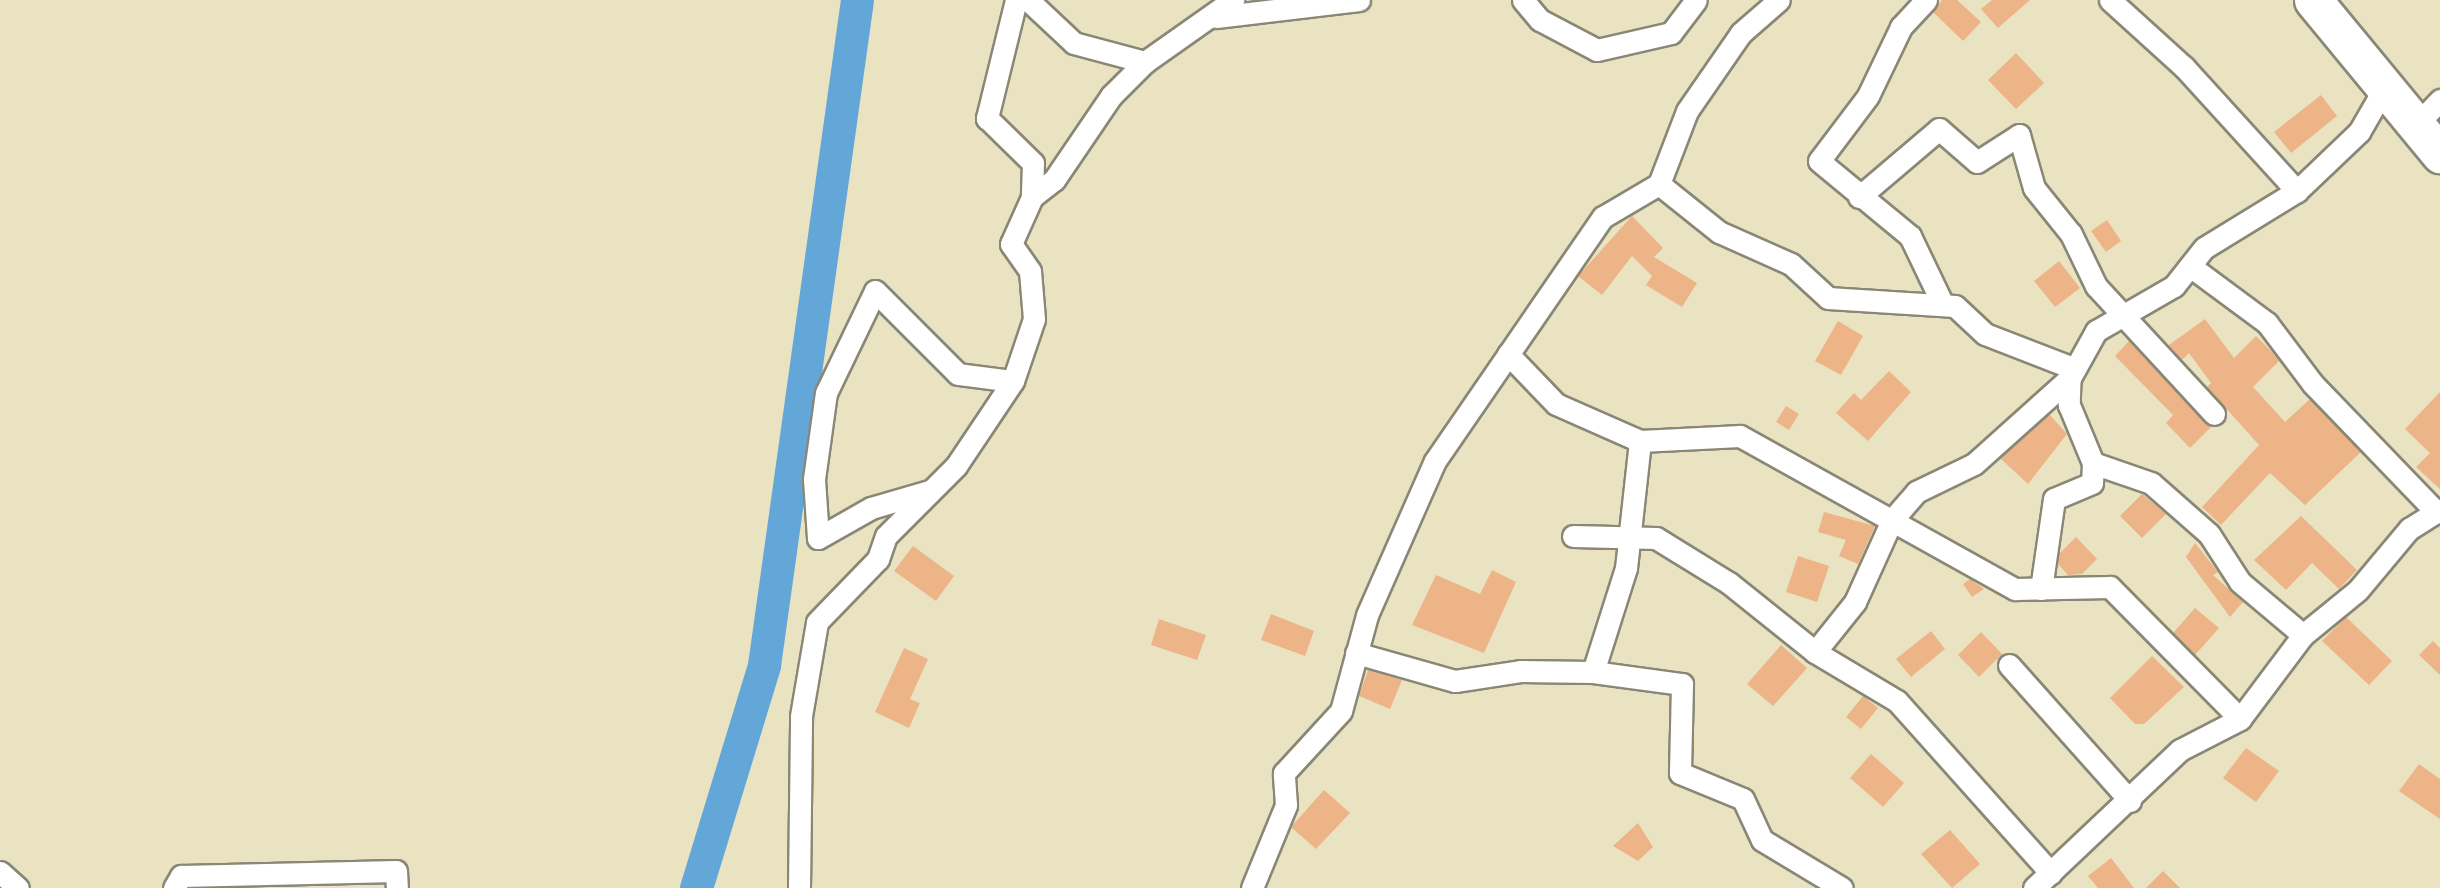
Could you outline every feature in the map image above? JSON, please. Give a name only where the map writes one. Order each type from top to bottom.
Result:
[{"type":"highway","points":[[2313,0],[2385,88],[2428,113],[2440,154]]},
{"type":"street","points":[[799,888],[801,716],[817,622],[984,429],[1013,381],[1034,320],[1030,271],[1011,244],[1032,197],[1033,163],[987,118],[1016,0]]},
{"type":"street","points":[[1028,0],[1074,43],[1144,62]]},
{"type":"street","points":[[1032,197],[1054,180],[1104,106],[1144,62],[1216,17],[1233,0]]},
{"type":"street","points":[[1216,17],[1290,4],[1359,0]]},
{"type":"street","points":[[1522,0],[1540,20],[1597,50],[1671,33],[1696,0]]},
{"type":"street","points":[[1926,0],[1901,27],[1868,96],[1819,161],[1859,197],[1910,236],[1943,305]]},
{"type":"street","points":[[2109,0],[2184,67],[2297,191]]},
{"type":"street","points":[[1252,888],[1286,805],[1284,773],[1341,711],[1356,653],[1396,537],[1435,461],[1603,217],[1659,184],[1687,111],[1741,33],[1770,3]]},
{"type":"street","points":[[1815,652],[1855,602],[1892,520],[1916,492],[1974,464],[2070,378],[2096,331],[2174,286],[2204,248],[2297,191],[2359,132],[2385,88]]},
{"type":"street","points":[[1859,197],[1938,130],[1977,162],[2019,135],[2034,188],[2071,234],[2096,286],[2127,313],[2214,414]]},
{"type":"street","points":[[1659,184],[1719,232],[1791,264],[1828,298],[1955,306],[1984,334],[2070,367],[2070,405],[2093,463],[2092,483],[2054,499],[2041,589]]},
{"type":"street","points":[[2034,888],[2180,750],[2240,719],[2303,635],[2358,590],[2409,529],[2438,511],[2313,384],[2267,323],[2190,266]]},
{"type":"street","points":[[931,491],[871,509],[818,538],[814,479],[826,393],[875,291],[958,374],[1013,381]]},
{"type":"street","points":[[1508,354],[1556,404],[1640,441],[1740,436],[2015,589],[2109,587],[2240,719]]},
{"type":"street","points":[[1593,673],[1626,568],[1625,537],[1640,441]]},
{"type":"street","points":[[2093,463],[2151,483],[2209,534],[2240,582],[2303,635]]},
{"type":"street","points":[[1573,536],[1625,537],[1667,545],[1729,583],[1815,652],[1896,702],[2051,873]]},
{"type":"street","points":[[1356,653],[1455,681],[1520,671],[1593,673],[1682,684],[1680,773],[1743,799],[1762,840],[1842,888]]},
{"type":"street","points":[[2009,665],[2130,800]]},
{"type":"street","points":[[174,888],[181,876],[396,871],[397,888]]},
{"type":"street","points":[[0,872],[18,888]]},
{"type":"building","points":[[1942,0],[1957,0],[1981,22],[1963,41],[1933,12]]},
{"type":"building","points":[[1992,0],[2030,0],[1998,28],[1981,9]]},
{"type":"building","points":[[2016,53],[2044,83],[2016,109],[1988,80]]},
{"type":"building","points":[[2321,95],[2337,116],[2291,153],[2274,132]]},
{"type":"building","points":[[1632,216],[1663,248],[1654,257],[1697,283],[1682,307],[1646,285],[1652,276],[1632,256],[1602,295],[1578,276]]},
{"type":"building","points":[[2107,220],[2121,241],[2106,252],[2091,231]]},
{"type":"building","points":[[2059,261],[2080,288],[2055,307],[2034,281]]},
{"type":"building","points":[[2205,319],[2234,358],[2256,336],[2273,353],[2279,361],[2253,387],[2285,422],[2310,399],[2361,452],[2305,505],[2270,473],[2221,525],[2202,507],[2259,445],[2207,387],[2211,383],[2189,353],[2182,360],[2169,345]]},
{"type":"building","points":[[1838,321],[1863,336],[1841,375],[1815,361]]},
{"type":"building","points":[[2129,341],[2211,427],[2190,448],[2166,423],[2173,415],[2115,356]]},
{"type":"building","points":[[1889,371],[1911,392],[1868,441],[1836,413],[1854,393],[1861,400]]},
{"type":"building","points":[[2440,392],[2440,489],[2416,467],[2430,453],[2405,429]]},
{"type":"building","points":[[1786,406],[1799,414],[1789,430],[1776,422]]},
{"type":"building","points":[[2049,414],[2067,434],[2028,484],[2000,458]]},
{"type":"building","points":[[2142,494],[2166,514],[2142,538],[2120,516]]},
{"type":"building","points":[[1824,512],[1875,526],[1858,564],[1839,556],[1846,540],[1818,532]]},
{"type":"building","points":[[2301,516],[2357,570],[2339,589],[2312,563],[2286,590],[2254,560]]},
{"type":"building","points":[[2076,537],[2097,559],[2082,574],[2068,575],[2058,564],[2059,554]]},
{"type":"building","points":[[2195,543],[2218,572],[2213,575],[2243,602],[2230,617],[2186,557]]},
{"type":"building","points":[[913,546],[954,576],[936,601],[894,571]]},
{"type":"building","points":[[1798,556],[1829,566],[1817,602],[1786,592]]},
{"type":"building","points":[[1492,570],[1516,582],[1484,653],[1412,625],[1436,575],[1480,594]]},
{"type":"building","points":[[1970,579],[1984,589],[1972,597],[1963,584]]},
{"type":"building","points":[[2195,608],[2219,628],[2195,655],[2173,633]]},
{"type":"building","points":[[1271,614],[1314,631],[1305,656],[1261,640]]},
{"type":"building","points":[[2346,617],[2392,661],[2369,685],[2322,641]]},
{"type":"building","points":[[1159,619],[1206,635],[1197,660],[1151,645]]},
{"type":"building","points":[[1931,631],[1945,649],[1911,677],[1896,659]]},
{"type":"building","points":[[1981,632],[2002,654],[1979,677],[1958,655]]},
{"type":"building","points":[[2433,641],[2440,648],[2440,675],[2419,655]]},
{"type":"building","points":[[1781,645],[1807,668],[1773,706],[1747,684]]},
{"type":"building","points":[[904,648],[928,659],[910,699],[920,703],[909,728],[875,712]]},
{"type":"building","points":[[2152,656],[2184,687],[2144,724],[2135,724],[2110,698]]},
{"type":"building","points":[[1368,670],[1402,680],[1390,709],[1359,696]]},
{"type":"building","points":[[1863,696],[1878,708],[1861,729],[1846,717]]},
{"type":"building","points":[[2246,748],[2279,771],[2256,802],[2223,778]]},
{"type":"building","points":[[1871,754],[1904,783],[1883,807],[1850,778]]},
{"type":"building","points":[[2419,764],[2440,779],[2440,819],[2399,791]]},
{"type":"building","points":[[1324,790],[1350,813],[1316,849],[1291,827]]},
{"type":"building","points":[[1638,823],[1653,847],[1638,861],[1613,846]]},
{"type":"building","points":[[1950,830],[1980,864],[1952,888],[1921,854]]},
{"type":"building","points":[[2111,858],[2134,888],[2098,888],[2088,876]]},
{"type":"building","points":[[2163,871],[2180,888],[2146,888]]},
{"type":"waterway","points":[[696,888],[764,665],[857,0]]}]
